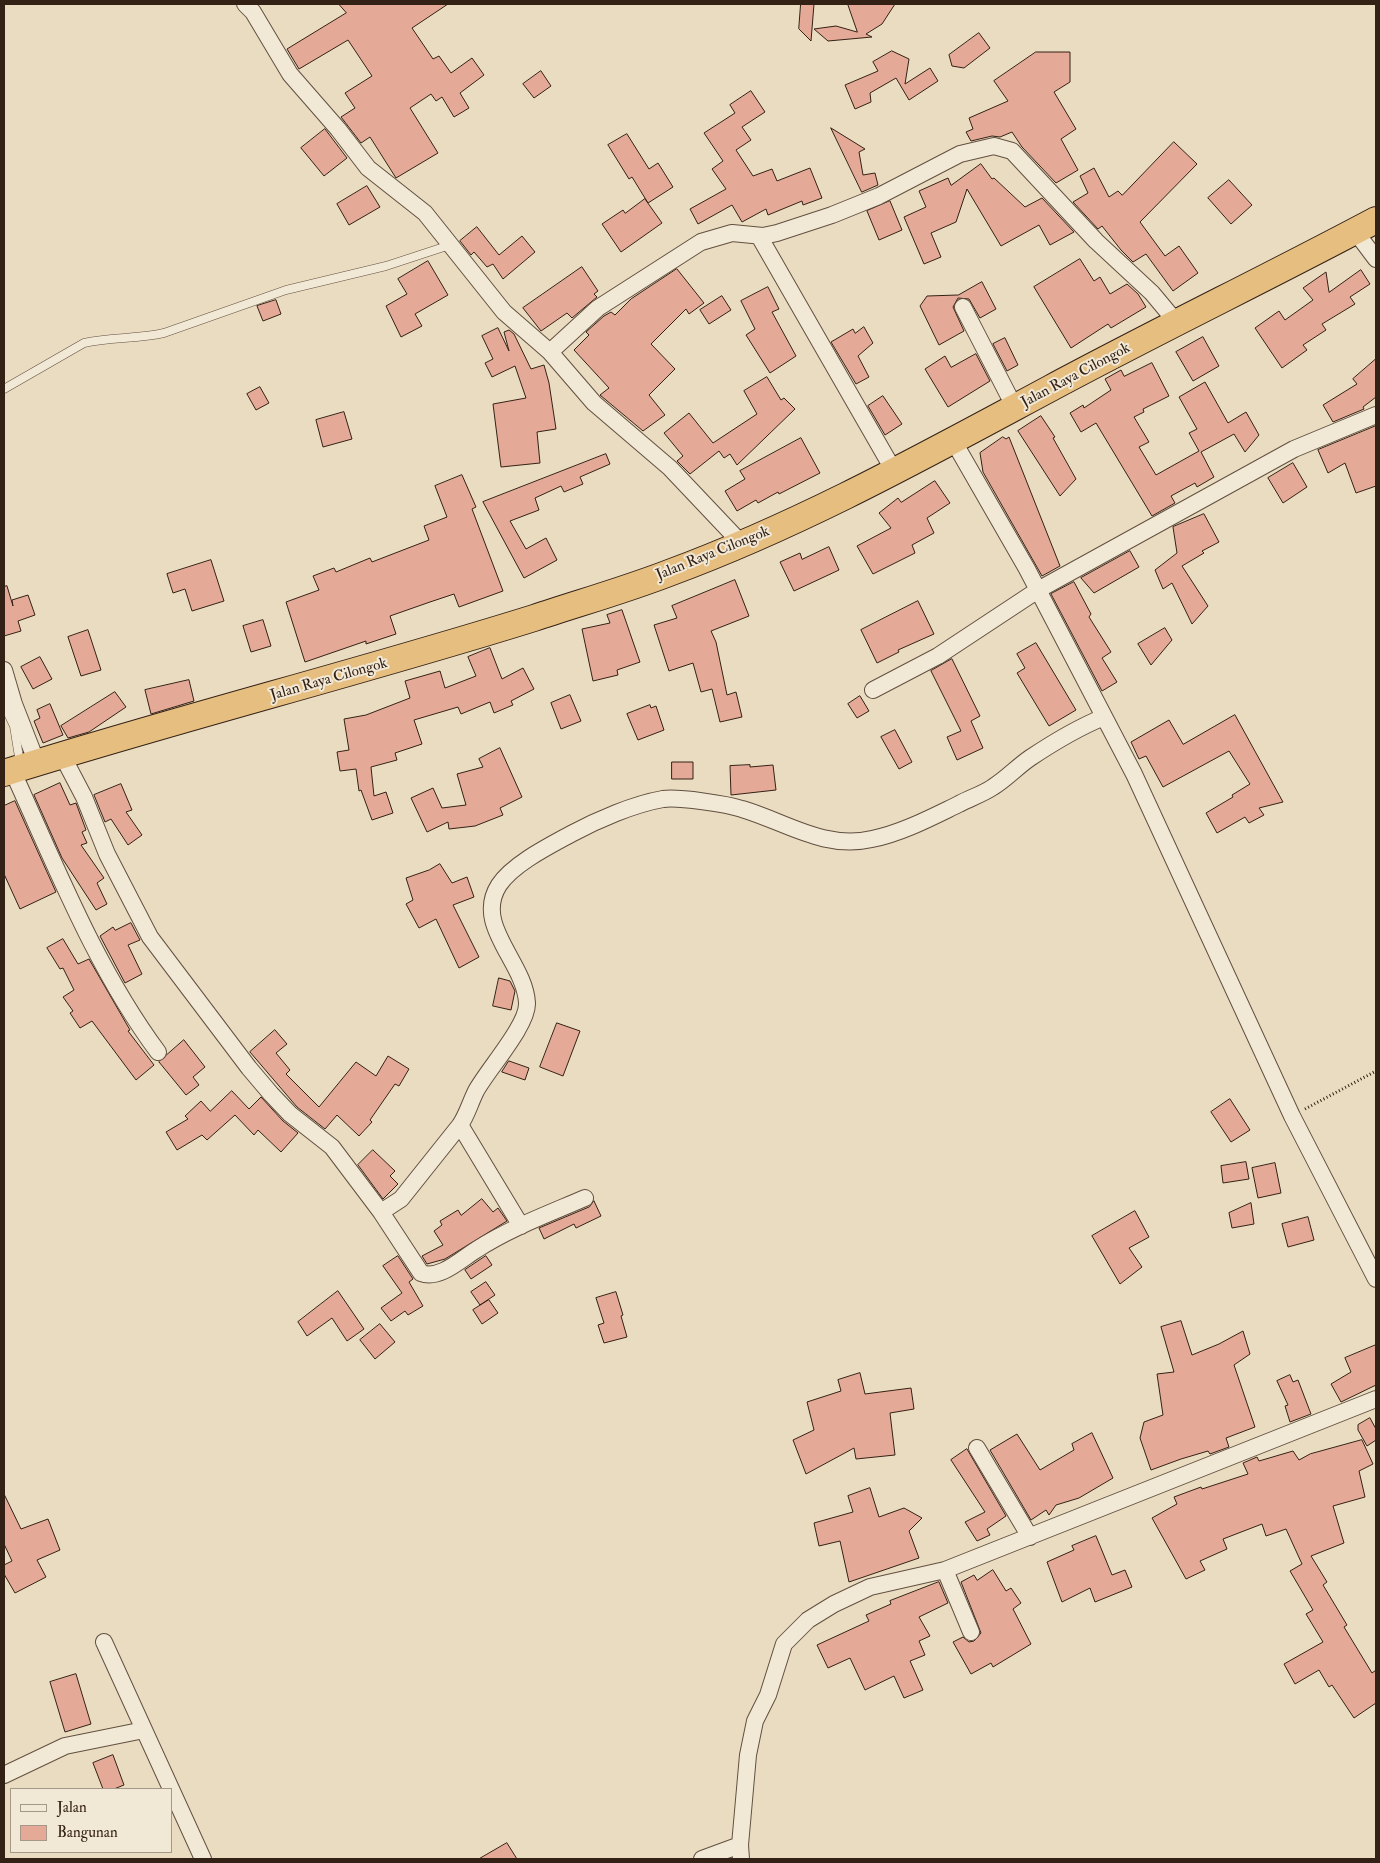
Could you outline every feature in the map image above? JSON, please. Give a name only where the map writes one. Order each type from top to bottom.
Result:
[{"type":"highway","name":"Jalan Raya Cilongok","points":[[18,768],[408,658],[668,574],[742,544],[827,506],[954,442],[1015,408],[1366,225]]},
{"type":"street","points":[[245,4],[253,12],[290,74],[338,128],[368,168],[425,213],[504,312],[550,352],[594,403],[670,468],[742,544]]},
{"type":"street","points":[[550,352],[598,308],[701,242],[732,233],[759,236],[777,233],[832,215],[879,196],[960,154],[994,146],[1012,151],[1096,241],[1152,293],[1177,323]]},
{"type":"street","points":[[1366,225],[1376,259]]},
{"type":"street","points":[[759,236],[894,471]]},
{"type":"street","points":[[963,307],[1015,408]]},
{"type":"street","points":[[873,690],[938,656],[1038,590],[1294,449],[1376,415]]},
{"type":"street","points":[[954,442],[1038,590],[1134,774],[1292,1116],[1376,1280]]},
{"type":"street","points":[[4,670],[14,704],[18,768],[56,868],[119,996],[158,1052]]},
{"type":"street","points":[[381,1212],[401,1199],[460,1125],[476,1091],[525,1015],[527,1004],[516,965],[495,929],[490,906],[498,886],[510,872],[553,844],[592,823],[665,799],[742,808],[811,837],[846,842],[872,840],[942,812],[992,788],[1030,759],[1069,733],[1104,717]]},
{"type":"street","points":[[62,755],[84,797],[107,854],[150,937],[249,1068],[290,1114],[332,1147],[381,1212],[418,1270],[424,1274],[451,1267],[476,1250],[521,1226],[585,1198]]},
{"type":"street","points":[[460,1125],[521,1226]]},
{"type":"street","points":[[702,1859],[740,1852],[748,1756],[753,1730],[768,1695],[784,1644],[808,1620],[870,1588],[945,1570],[1376,1399]]},
{"type":"street","points":[[977,1448],[1030,1537]]},
{"type":"street","points":[[945,1570],[971,1632]]},
{"type":"street","points":[[104,1642],[171,1788]]},
{"type":"street","points":[[4,1775],[65,1746],[144,1730]]},
{"type":"street","points":[[172,1791],[203,1859]]},
{"type":"lane","points":[[4,389],[84,343],[98,340],[146,337],[164,333],[286,290],[386,266],[450,245]]},
{"type":"lane","points":[[4,705],[14,726],[18,768]]},
{"type":"path","points":[[1292,1116],[1376,1071]]},
{"type":"building","points":[[339,4],[448,4],[412,28],[433,59],[439,56],[451,73],[472,58],[484,75],[460,93],[469,108],[454,117],[442,97],[436,101],[431,94],[410,108],[438,153],[396,178],[370,137],[361,143],[341,117],[355,108],[345,93],[372,76],[348,40],[299,69],[287,49],[346,13]]},
{"type":"building","points":[[801,4],[814,4],[811,41],[799,29]]},
{"type":"building","points":[[848,4],[895,4],[882,24],[866,34],[872,37],[828,41],[814,29],[836,26],[857,32]]},
{"type":"building","points":[[979,33],[990,48],[964,68],[952,66],[949,55]]},
{"type":"building","points":[[892,51],[909,59],[905,84],[930,68],[938,81],[909,100],[896,78],[870,93],[871,102],[855,109],[845,85],[878,71],[873,62]]},
{"type":"building","points":[[1036,52],[1070,52],[1070,82],[1054,92],[1076,129],[1061,139],[1078,170],[1056,183],[1022,147],[1012,132],[1000,137],[992,136],[971,141],[966,132],[973,129],[969,118],[1008,101],[994,81]]},
{"type":"building","points":[[541,71],[551,86],[534,98],[523,84]]},
{"type":"building","points":[[751,91],[765,112],[742,127],[751,140],[736,150],[753,176],[772,169],[777,181],[810,168],[822,198],[803,205],[802,201],[768,215],[766,209],[742,222],[732,205],[698,224],[690,209],[726,189],[712,169],[723,161],[704,133],[735,113],[730,105]]},
{"type":"building","points":[[831,128],[865,149],[859,152],[863,175],[875,173],[878,185],[862,192]]},
{"type":"building","points":[[325,129],[347,158],[324,176],[301,148]]},
{"type":"building","points":[[627,134],[649,169],[658,163],[673,187],[648,203],[632,177],[629,179],[608,145]]},
{"type":"building","points":[[1174,142],[1197,164],[1140,222],[1165,256],[1179,246],[1198,273],[1173,291],[1146,254],[1133,262],[1102,226],[1098,229],[1073,202],[1088,193],[1080,176],[1094,168],[1109,197],[1118,191],[1122,195]]},
{"type":"building","points":[[981,164],[992,179],[994,178],[1025,207],[1042,198],[1074,232],[1050,245],[1039,225],[1001,246],[967,189],[956,222],[931,233],[941,257],[924,264],[904,217],[926,207],[919,191],[948,178],[951,185]]},
{"type":"building","points":[[1229,180],[1252,205],[1231,224],[1208,198]]},
{"type":"building","points":[[367,186],[380,207],[349,225],[337,204]]},
{"type":"building","points":[[645,199],[662,223],[621,252],[602,224],[623,210],[625,213]]},
{"type":"building","points":[[890,201],[902,230],[879,240],[867,211]]},
{"type":"building","points":[[477,227],[499,255],[522,236],[535,252],[503,279],[493,264],[487,267],[474,252],[471,255],[460,241]]},
{"type":"building","points":[[1080,259],[1094,281],[1100,277],[1110,294],[1127,284],[1138,294],[1146,307],[1111,328],[1108,324],[1071,348],[1034,287]]},
{"type":"building","points":[[428,261],[448,295],[415,314],[422,326],[401,337],[386,306],[407,294],[398,279]]},
{"type":"building","points":[[582,267],[598,291],[594,294],[597,297],[572,318],[567,313],[541,331],[523,308]]},
{"type":"building","points":[[677,269],[704,303],[689,314],[686,309],[651,344],[675,369],[649,395],[665,415],[643,431],[600,395],[609,388],[574,350],[589,335],[586,332],[604,316],[611,312],[615,315],[631,299]]},
{"type":"building","points":[[1361,270],[1370,284],[1350,297],[1355,304],[1322,324],[1326,330],[1303,345],[1307,350],[1282,368],[1255,328],[1279,311],[1285,320],[1313,300],[1303,288],[1326,272],[1329,292]]},
{"type":"building","points":[[982,282],[996,309],[980,318],[969,299],[958,298],[953,307],[964,331],[939,345],[920,306],[927,296],[958,295]]},
{"type":"building","points":[[768,287],[779,309],[772,312],[796,356],[770,373],[746,335],[755,329],[741,301]]},
{"type":"building","points":[[722,296],[731,310],[709,324],[700,310]]},
{"type":"building","points":[[276,300],[281,314],[263,321],[257,306]]},
{"type":"building","points":[[864,327],[873,343],[858,356],[869,377],[856,384],[831,342],[853,329],[855,333]]},
{"type":"building","points":[[498,328],[509,351],[504,332],[509,330],[514,334],[531,369],[544,365],[549,383],[556,429],[537,432],[540,463],[501,467],[493,404],[526,398],[515,366],[492,377],[485,363],[493,359],[482,336]]},
{"type":"building","points":[[1203,337],[1219,366],[1193,381],[1176,352]]},
{"type":"building","points":[[1005,338],[1018,365],[1007,371],[993,344]]},
{"type":"building","points":[[976,354],[990,381],[948,407],[925,369],[945,356],[951,367]]},
{"type":"building","points":[[1376,359],[1376,397],[1363,407],[1364,409],[1333,422],[1323,405],[1357,384],[1353,379]]},
{"type":"building","points":[[1152,363],[1169,396],[1143,409],[1144,412],[1134,417],[1149,442],[1139,447],[1156,475],[1199,451],[1189,433],[1197,429],[1179,397],[1205,382],[1228,423],[1246,412],[1259,435],[1245,452],[1234,434],[1201,452],[1214,477],[1197,487],[1195,483],[1171,496],[1175,503],[1152,516],[1096,423],[1081,432],[1070,413],[1083,405],[1084,408],[1111,390],[1105,379],[1121,370],[1124,376]]},
{"type":"building","points":[[767,377],[781,400],[784,398],[795,409],[737,465],[730,454],[724,458],[719,451],[690,474],[677,461],[683,456],[664,433],[689,413],[713,443],[757,414],[744,391]]},
{"type":"building","points":[[260,387],[269,403],[256,410],[247,394]]},
{"type":"building","points":[[883,396],[902,424],[885,435],[868,406]]},
{"type":"building","points":[[344,412],[352,439],[323,447],[316,420]]},
{"type":"building","points":[[1041,416],[1055,437],[1053,438],[1076,479],[1060,496],[1018,431]]},
{"type":"building","points":[[1376,426],[1376,486],[1356,493],[1345,463],[1328,473],[1318,450]]},
{"type":"building","points":[[1003,437],[1006,439],[1009,437],[1060,566],[1042,576],[983,472],[980,453]]},
{"type":"building","points":[[801,438],[820,473],[758,503],[756,500],[737,511],[725,491],[745,479],[740,471]]},
{"type":"building","points":[[606,454],[610,464],[580,477],[583,484],[564,492],[561,486],[535,498],[539,510],[510,521],[526,549],[546,538],[557,560],[524,578],[483,502]]},
{"type":"building","points":[[1293,463],[1307,487],[1283,503],[1268,478]]},
{"type":"building","points":[[462,475],[476,507],[472,509],[503,591],[459,607],[454,594],[390,616],[396,634],[366,644],[366,641],[305,662],[286,602],[319,590],[313,576],[334,568],[336,572],[370,558],[372,562],[429,540],[424,526],[447,517],[435,486]]},
{"type":"building","points":[[935,481],[950,503],[927,518],[934,533],[912,545],[915,553],[873,574],[857,546],[891,528],[879,513],[898,498],[901,502]]},
{"type":"building","points":[[1204,514],[1219,542],[1202,551],[1204,553],[1182,566],[1208,606],[1192,624],[1172,583],[1163,589],[1155,570],[1177,553],[1173,527]]},
{"type":"building","points":[[829,547],[839,570],[794,591],[780,562],[800,553],[802,559]]},
{"type":"building","points":[[1130,551],[1139,567],[1094,593],[1081,578]]},
{"type":"building","points":[[211,560],[224,601],[192,611],[185,589],[173,593],[167,574]]},
{"type":"building","points":[[735,580],[749,616],[711,631],[716,642],[727,695],[736,692],[742,717],[720,722],[712,689],[701,692],[693,663],[669,671],[654,625],[677,618],[672,606]]},
{"type":"building","points":[[1074,582],[1091,614],[1089,617],[1111,652],[1102,658],[1117,682],[1102,691],[1051,594]]},
{"type":"building","points":[[7,586],[13,606],[12,600],[28,595],[35,615],[18,621],[21,631],[4,636],[4,587]]},
{"type":"building","points":[[918,601],[934,634],[898,650],[899,652],[877,663],[861,630]]},
{"type":"building","points":[[622,610],[640,662],[617,670],[618,675],[593,681],[582,629],[610,623],[607,615]]},
{"type":"building","points":[[263,620],[271,646],[251,652],[243,626]]},
{"type":"building","points":[[1165,628],[1172,640],[1151,665],[1138,644]]},
{"type":"building","points":[[88,630],[101,670],[81,676],[68,637]]},
{"type":"building","points":[[1036,643],[1076,710],[1049,726],[1017,673],[1025,668],[1017,654]]},
{"type":"building","points":[[490,648],[502,679],[523,668],[534,689],[511,701],[513,705],[494,713],[490,702],[461,714],[458,707],[414,720],[422,744],[395,753],[397,760],[371,767],[374,796],[386,792],[393,813],[372,820],[361,790],[359,791],[356,769],[340,771],[337,752],[349,750],[344,719],[366,715],[410,698],[405,681],[440,671],[445,688],[476,676],[468,657]]},
{"type":"building","points":[[40,657],[52,679],[33,689],[21,667]]},
{"type":"building","points":[[952,659],[980,716],[971,721],[983,748],[957,760],[947,737],[961,731],[931,671]]},
{"type":"building","points":[[189,680],[194,701],[151,714],[145,690]]},
{"type":"building","points":[[115,692],[126,707],[89,732],[68,738],[61,726]]},
{"type":"building","points":[[570,695],[581,721],[561,729],[551,703]]},
{"type":"building","points":[[860,696],[869,711],[857,718],[848,704]]},
{"type":"building","points":[[50,704],[63,735],[43,743],[34,721],[40,718],[37,710]]},
{"type":"building","points":[[650,705],[651,708],[656,706],[664,730],[638,740],[627,714]]},
{"type":"building","points":[[1235,715],[1283,802],[1259,808],[1264,815],[1249,823],[1245,817],[1217,833],[1206,813],[1250,784],[1229,751],[1163,787],[1146,756],[1139,759],[1131,742],[1169,720],[1183,744]]},
{"type":"building","points":[[895,730],[912,762],[899,769],[881,737]]},
{"type":"building","points":[[500,748],[522,797],[500,808],[503,815],[475,826],[449,829],[448,822],[427,832],[411,798],[433,788],[442,808],[466,805],[457,774],[483,767],[479,759]]},
{"type":"building","points":[[672,762],[693,762],[693,779],[672,779]]},
{"type":"building","points":[[750,765],[750,767],[773,765],[776,790],[731,795],[730,766]]},
{"type":"building","points":[[60,783],[70,805],[76,803],[86,830],[82,832],[87,843],[81,845],[104,878],[97,883],[107,904],[96,910],[62,858],[34,795]]},
{"type":"building","points":[[121,784],[132,810],[126,812],[142,835],[128,845],[111,819],[105,822],[94,795]]},
{"type":"building","points":[[15,801],[56,892],[20,909],[4,874],[4,806]]},
{"type":"building","points":[[440,864],[452,883],[467,877],[474,897],[453,905],[479,957],[459,968],[436,919],[419,928],[406,904],[413,900],[406,878]]},
{"type":"building","points":[[131,923],[140,940],[128,945],[142,974],[125,983],[100,936],[113,927],[115,930]]},
{"type":"building","points":[[63,939],[78,964],[89,959],[130,1030],[128,1031],[154,1065],[136,1080],[92,1021],[80,1028],[70,1013],[73,1011],[63,997],[74,990],[63,968],[60,969],[47,948]]},
{"type":"building","points":[[499,978],[510,981],[515,991],[511,1010],[493,1006]]},
{"type":"building","points":[[557,1023],[580,1031],[563,1076],[540,1067]]},
{"type":"building","points":[[275,1030],[287,1044],[276,1053],[290,1070],[286,1074],[319,1107],[356,1062],[376,1076],[388,1056],[409,1069],[399,1086],[395,1084],[370,1120],[372,1122],[359,1136],[337,1115],[325,1129],[297,1107],[250,1052]]},
{"type":"building","points":[[184,1040],[205,1067],[193,1077],[199,1085],[186,1095],[159,1062]]},
{"type":"building","points":[[509,1061],[529,1068],[525,1080],[502,1072]]},
{"type":"building","points":[[232,1091],[249,1109],[261,1097],[283,1121],[298,1133],[281,1152],[258,1130],[254,1135],[235,1115],[207,1140],[202,1135],[177,1150],[166,1132],[188,1119],[185,1116],[201,1101],[210,1111]]},
{"type":"building","points":[[1230,1099],[1250,1130],[1231,1142],[1211,1112]]},
{"type":"building","points":[[373,1150],[395,1171],[390,1176],[398,1184],[383,1199],[358,1165]]},
{"type":"building","points":[[1246,1162],[1249,1179],[1223,1183],[1221,1166]]},
{"type":"building","points":[[1275,1163],[1281,1193],[1258,1198],[1252,1168]]},
{"type":"building","points":[[482,1199],[493,1212],[498,1208],[507,1221],[445,1259],[427,1264],[422,1256],[443,1245],[434,1231],[442,1225],[440,1221],[458,1210],[461,1215]]},
{"type":"building","points":[[594,1201],[601,1216],[576,1228],[574,1224],[544,1239],[539,1228],[589,1207]]},
{"type":"building","points":[[1251,1203],[1254,1224],[1232,1228],[1229,1213]]},
{"type":"building","points":[[1135,1211],[1149,1237],[1129,1248],[1142,1267],[1120,1284],[1092,1236]]},
{"type":"building","points":[[1308,1217],[1314,1240],[1288,1247],[1282,1224]]},
{"type":"building","points":[[398,1256],[413,1279],[409,1282],[423,1306],[408,1315],[405,1311],[391,1321],[381,1308],[402,1293],[383,1266]]},
{"type":"building","points":[[486,1256],[492,1265],[471,1279],[465,1270]]},
{"type":"building","points":[[486,1282],[495,1295],[480,1305],[471,1292]]},
{"type":"building","points":[[338,1291],[364,1329],[347,1341],[332,1318],[307,1336],[298,1322]]},
{"type":"building","points":[[616,1292],[627,1337],[604,1343],[598,1325],[604,1323],[596,1298]]},
{"type":"building","points":[[489,1300],[498,1313],[482,1324],[473,1310]]},
{"type":"building","points":[[1181,1321],[1192,1355],[1219,1344],[1243,1331],[1250,1354],[1234,1365],[1255,1427],[1226,1438],[1229,1447],[1210,1454],[1208,1451],[1151,1470],[1140,1438],[1144,1422],[1163,1415],[1157,1374],[1174,1372],[1161,1327]]},
{"type":"building","points":[[380,1324],[395,1342],[375,1359],[360,1340]]},
{"type":"building","points":[[1376,1345],[1376,1385],[1341,1402],[1331,1384],[1351,1372],[1345,1358]]},
{"type":"building","points":[[860,1373],[865,1394],[911,1388],[914,1409],[890,1413],[895,1455],[856,1459],[854,1448],[806,1474],[793,1440],[814,1430],[807,1402],[841,1391],[838,1380]]},
{"type":"building","points":[[1290,1375],[1293,1382],[1298,1380],[1311,1414],[1290,1422],[1285,1406],[1288,1405],[1277,1381]]},
{"type":"building","points":[[1370,1418],[1376,1429],[1376,1440],[1367,1446],[1358,1430],[1358,1425]]},
{"type":"building","points":[[1092,1433],[1113,1478],[1079,1498],[1056,1505],[1049,1515],[1046,1510],[1031,1520],[990,1450],[1017,1434],[1040,1470],[1074,1450],[1072,1444]]},
{"type":"building","points":[[1362,1440],[1373,1464],[1359,1471],[1365,1497],[1333,1506],[1344,1543],[1311,1556],[1327,1582],[1323,1585],[1347,1625],[1344,1627],[1372,1673],[1376,1670],[1376,1703],[1354,1718],[1332,1685],[1329,1687],[1319,1670],[1295,1684],[1284,1664],[1323,1642],[1306,1614],[1313,1610],[1290,1571],[1302,1564],[1286,1529],[1266,1536],[1262,1524],[1223,1539],[1227,1549],[1200,1561],[1205,1570],[1186,1579],[1152,1518],[1177,1504],[1174,1497],[1201,1487],[1202,1489],[1248,1474],[1243,1463],[1257,1457],[1259,1461],[1293,1451],[1299,1460],[1310,1454]]},
{"type":"building","points":[[967,1449],[1006,1516],[987,1529],[990,1535],[977,1541],[965,1522],[985,1512],[951,1460]]},
{"type":"building","points":[[870,1488],[879,1517],[904,1508],[922,1518],[909,1531],[919,1558],[849,1582],[840,1541],[819,1546],[814,1523],[853,1512],[848,1496]]},
{"type":"building","points":[[4,1494],[21,1529],[48,1519],[60,1550],[37,1560],[46,1577],[15,1593],[4,1574],[4,1565],[12,1561],[4,1544]]},
{"type":"building","points":[[1096,1536],[1112,1575],[1125,1570],[1132,1587],[1095,1602],[1090,1588],[1062,1602],[1047,1562],[1074,1550],[1072,1546]]},
{"type":"building","points":[[993,1570],[1006,1591],[1011,1588],[1021,1603],[1013,1609],[1031,1644],[993,1667],[991,1663],[971,1674],[953,1642],[963,1637],[969,1642],[974,1641],[981,1633],[961,1582],[974,1575],[977,1580]]},
{"type":"building","points":[[939,1582],[948,1603],[919,1617],[930,1636],[919,1641],[925,1655],[910,1661],[923,1690],[904,1698],[894,1676],[865,1690],[850,1658],[828,1668],[817,1645],[869,1621],[866,1615],[891,1604],[890,1601]]},
{"type":"building","points":[[76,1674],[91,1724],[65,1732],[50,1682]]},
{"type":"building","points":[[113,1755],[124,1785],[116,1788],[103,1788],[93,1763]]},
{"type":"building","points":[[507,1843],[517,1859],[479,1859]]}]
